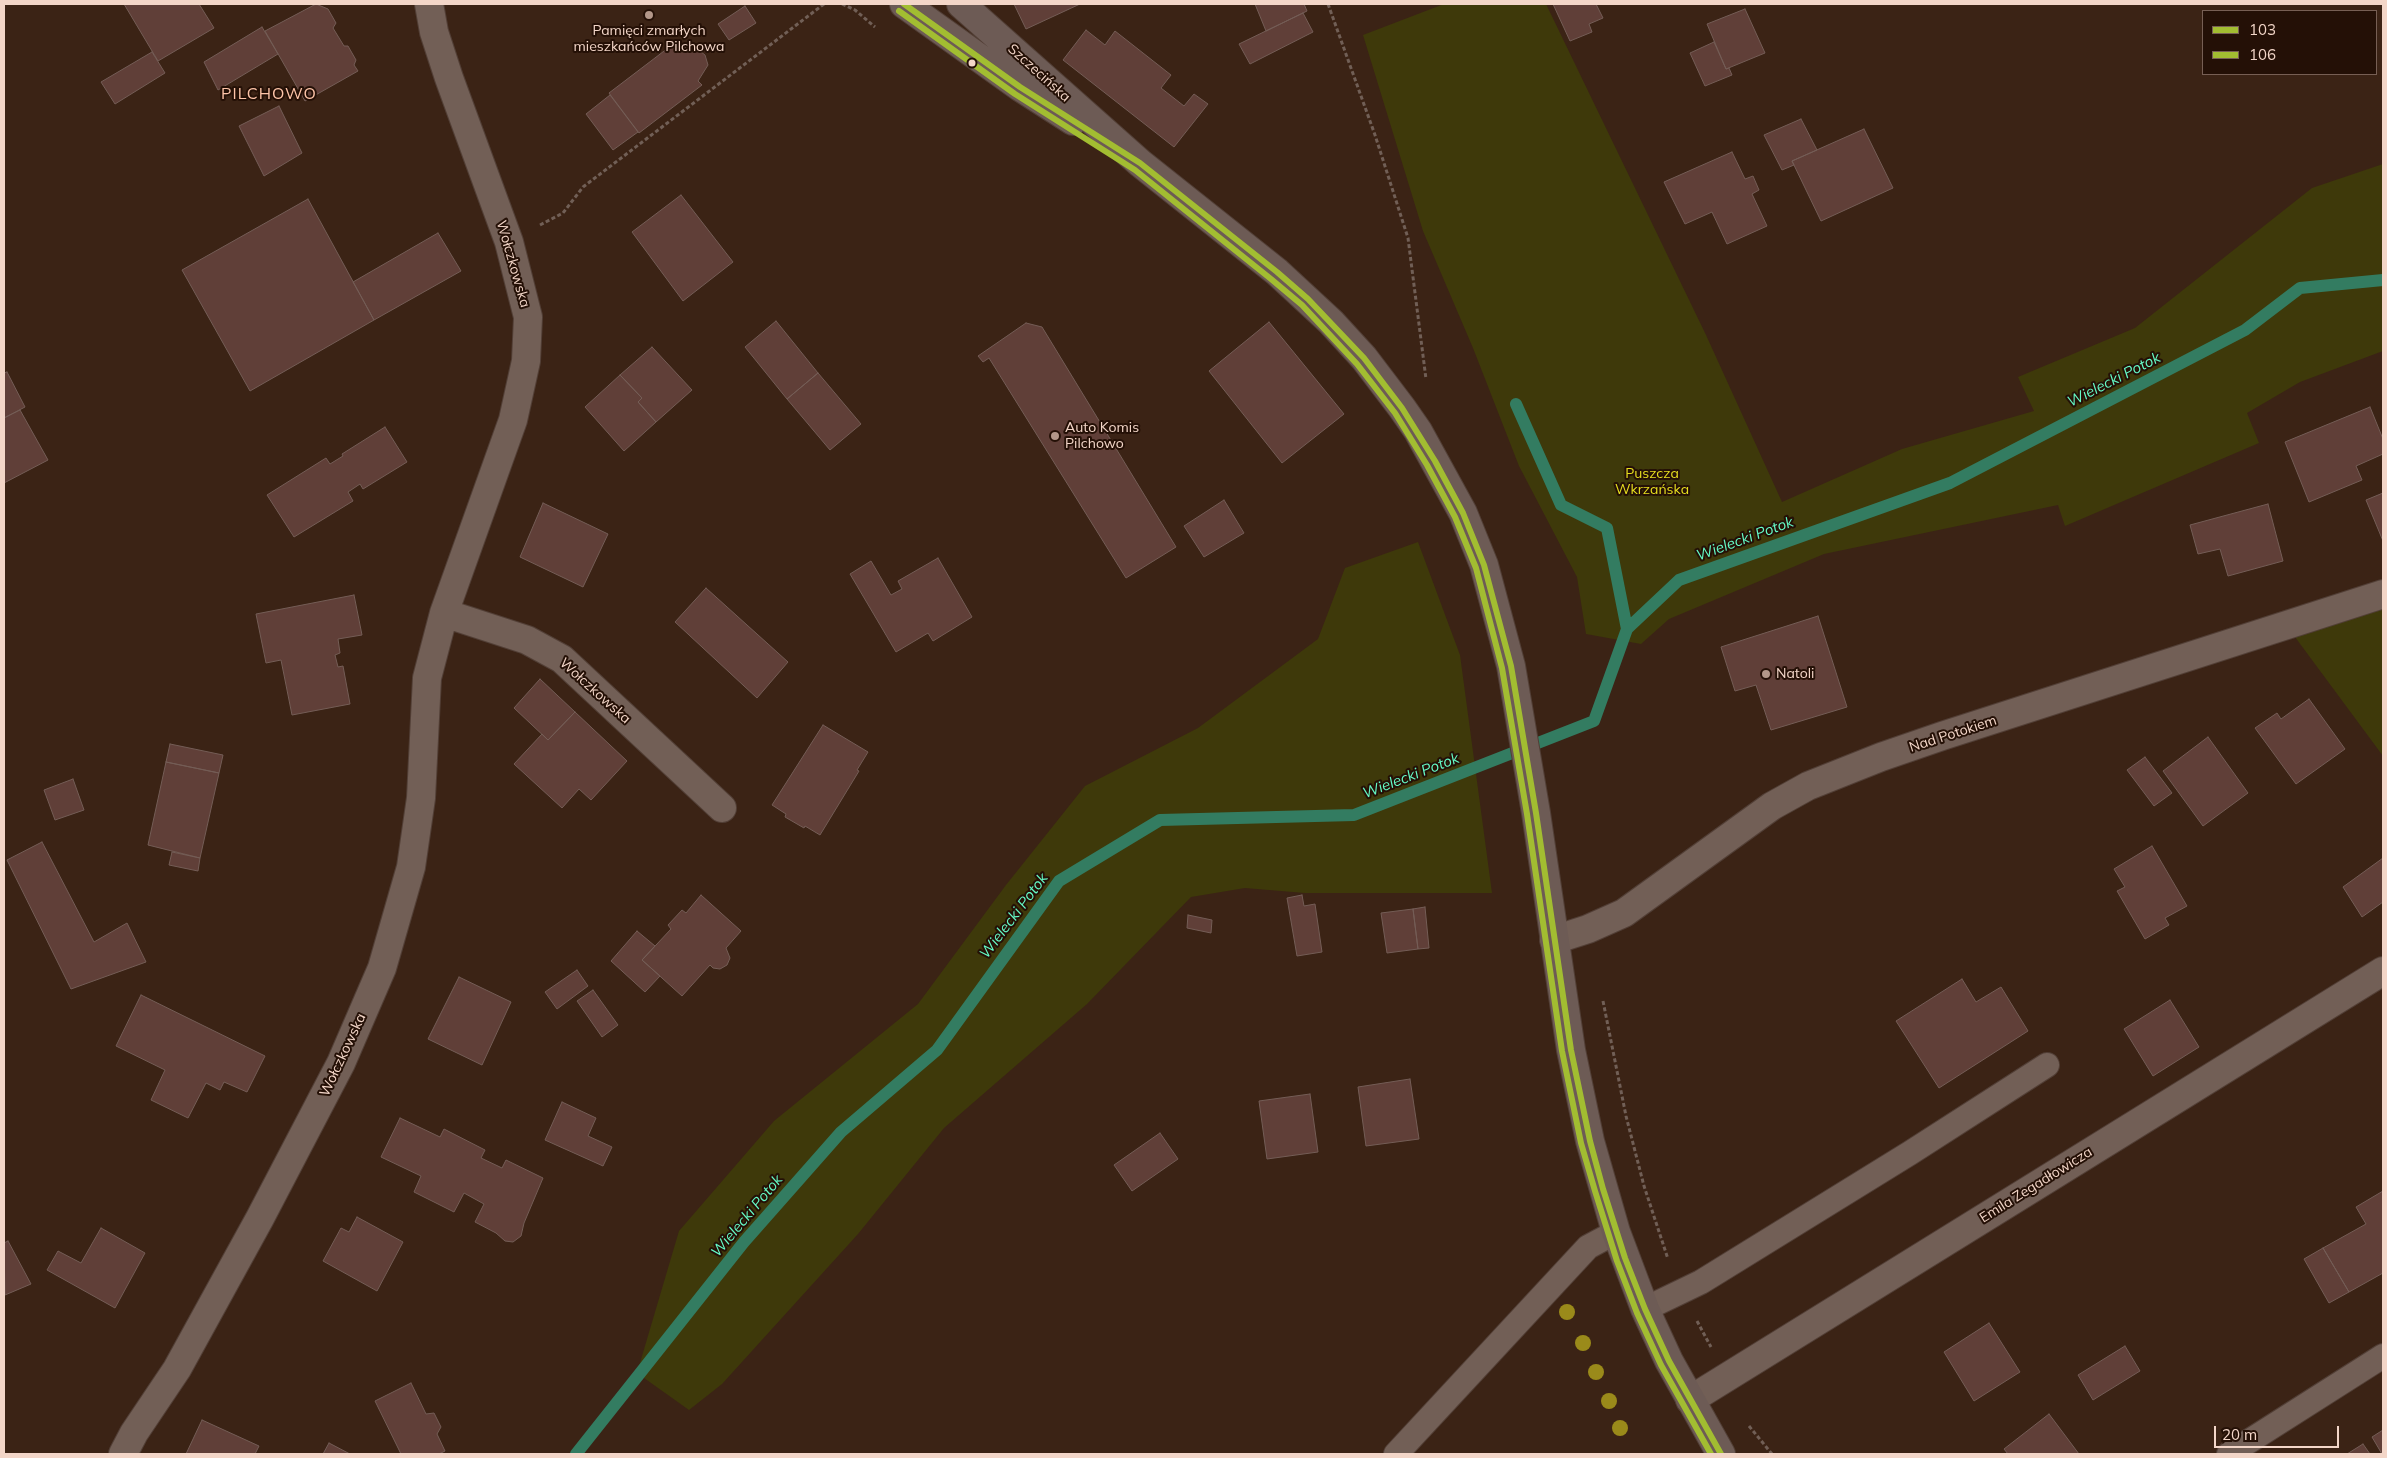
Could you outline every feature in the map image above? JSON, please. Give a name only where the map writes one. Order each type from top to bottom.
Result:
[{"type":"main road","name":"Szczecińska","points":[[904,4],[1020,87],[1140,163]]},
{"type":"main road","name":"Szczecińska","points":[[961,4],[1140,163],[1308,298],[1359,352],[1383,381],[1418,431],[1463,513],[1484,565],[1510,666],[1536,813],[1571,1050],[1590,1141],[1616,1232],[1645,1309],[1669,1361],[1721,1454]]},
{"type":"street","name":"Wołczkowska","points":[[123,1454],[134,1432],[177,1369],[260,1218],[341,1063],[382,968],[411,867],[421,798],[427,678],[444,613],[513,420],[526,361],[528,317],[509,242],[448,78],[434,32],[429,4]]},
{"type":"street","name":"Nad Potokiem","points":[[1554,940],[1588,930],[1624,913],[1772,806],[1808,786],[1881,757],[1942,736],[2383,594]]},
{"type":"street","name":"Wołczkowska","points":[[444,613],[527,640],[562,659],[722,808]]},
{"type":"street","name":"Emila Zegadłowicza","points":[[1690,1400],[2383,971]]},
{"type":"lane","points":[[1645,1309],[1701,1282],[1910,1153],[2047,1065]]},
{"type":"lane","points":[[1396,1454],[1588,1248],[1616,1232]]},
{"type":"lane","points":[[2229,1454],[2383,1356]]},
{"type":"path","points":[[509,242],[563,213],[583,187],[824,4]]},
{"type":"path","points":[[1328,4],[1376,135],[1408,238],[1426,383]]},
{"type":"path","points":[[1601,992],[1626,1116],[1661,1240],[1682,1291],[1718,1359],[1738,1411],[1772,1454]]},
{"type":"green space","name":"Puszcza Wkrzańska","points":[[1444,4],[1546,4],[1706,335],[1782,502],[1902,449],[2034,411],[2018,377],[2135,328],[2312,188],[2383,164],[2383,351],[2300,382],[2247,413],[2259,443],[2065,526],[2058,505],[1824,554],[1669,619],[1641,644],[1586,634],[1577,577],[1519,466],[1473,348],[1423,231],[1363,35]]},
{"type":"green space","points":[[1418,542],[1460,655],[1492,893],[1305,893],[1245,888],[1191,897],[1087,1004],[944,1128],[858,1234],[722,1384],[689,1410],[637,1373],[679,1231],[774,1121],[918,1004],[1006,885],[1085,786],[1198,728],[1318,639],[1345,568]]},
{"type":"green space","points":[[2383,608],[2383,756],[2295,637]]},
{"type":"building","points":[[124,4],[199,4],[214,28],[158,61]]},
{"type":"building","points":[[316,4],[328,9],[336,23],[333,28],[344,46],[348,46],[356,60],[354,65],[358,71],[305,101],[265,31]]},
{"type":"building","points":[[1014,4],[1080,4],[1026,29]]},
{"type":"building","points":[[1255,4],[1304,4],[1307,11],[1266,31]]},
{"type":"building","points":[[1553,4],[1596,4],[1603,18],[1589,24],[1592,32],[1570,41]]},
{"type":"building","points":[[745,6],[756,23],[729,40],[718,24]]},
{"type":"building","points":[[1745,9],[1765,53],[1726,69],[1707,24]]},
{"type":"building","points":[[1303,13],[1313,32],[1250,64],[1239,44]]},
{"type":"building","points":[[262,27],[278,54],[218,90],[204,62]]},
{"type":"building","points":[[1086,30],[1105,45],[1115,31],[1171,75],[1161,88],[1184,106],[1194,94],[1208,104],[1174,147],[1063,60]]},
{"type":"building","points":[[1714,42],[1726,69],[1729,68],[1732,75],[1705,86],[1690,53]]},
{"type":"building","points":[[672,45],[675,50],[692,45],[705,55],[708,65],[698,81],[702,85],[639,133],[609,93]]},
{"type":"building","points":[[152,52],[165,73],[115,104],[101,82]]},
{"type":"building","points":[[610,95],[638,132],[613,150],[586,114]]},
{"type":"building","points":[[279,106],[302,153],[264,176],[239,126]]},
{"type":"building","points":[[1801,119],[1817,150],[1792,161],[1794,165],[1782,170],[1764,135]]},
{"type":"building","points":[[1864,129],[1893,188],[1821,221],[1792,161]]},
{"type":"building","points":[[1732,152],[1745,179],[1753,176],[1759,190],[1752,194],[1767,226],[1727,244],[1712,212],[1685,224],[1664,182]]},
{"type":"building","points":[[681,195],[733,262],[683,301],[632,232]]},
{"type":"building","points":[[308,199],[374,320],[250,391],[182,270]]},
{"type":"building","points":[[438,233],[461,271],[374,320],[353,282]]},
{"type":"building","points":[[776,321],[818,373],[787,399],[745,347]]},
{"type":"building","points":[[1269,322],[1344,414],[1282,463],[1209,371]]},
{"type":"building","points":[[1026,323],[1042,327],[1176,547],[1126,578],[989,358],[983,362],[978,356]]},
{"type":"building","points":[[652,347],[692,390],[656,422],[638,402],[642,398],[620,375]]},
{"type":"building","points":[[7,372],[25,407],[4,418],[4,373]]},
{"type":"building","points":[[818,373],[861,424],[830,450],[787,399]]},
{"type":"building","points":[[620,375],[642,398],[638,402],[656,422],[624,451],[585,407]]},
{"type":"building","points":[[2370,407],[2383,439],[2383,454],[2356,466],[2362,480],[2309,502],[2285,442]]},
{"type":"building","points":[[20,410],[48,460],[4,483],[4,418]]},
{"type":"building","points":[[385,427],[407,462],[363,489],[360,484],[348,492],[353,501],[294,537],[267,495],[326,458],[330,464],[343,456],[342,454]]},
{"type":"building","points":[[2383,493],[2383,541],[2366,500]]},
{"type":"building","points":[[1224,500],[1244,533],[1204,557],[1184,526]]},
{"type":"building","points":[[543,503],[608,534],[583,587],[520,557]]},
{"type":"building","points":[[2268,504],[2283,561],[2228,576],[2220,549],[2198,554],[2190,525]]},
{"type":"building","points":[[938,558],[972,617],[933,641],[928,633],[896,652],[850,574],[871,561],[891,595],[902,589],[898,581]]},
{"type":"building","points":[[706,588],[788,662],[757,698],[675,622]]},
{"type":"building","points":[[354,595],[362,635],[338,639],[340,653],[335,655],[338,667],[343,666],[350,704],[292,715],[281,660],[266,663],[256,614]]},
{"type":"building","points":[[1818,616],[1847,707],[1771,730],[1756,685],[1735,691],[1721,647]]},
{"type":"building","points":[[540,679],[575,712],[548,740],[514,708]]},
{"type":"building","points":[[2309,699],[2345,749],[2296,784],[2255,728],[2277,713],[2281,719]]},
{"type":"building","points":[[575,712],[627,761],[591,800],[579,789],[562,808],[514,764],[542,734],[548,740]]},
{"type":"building","points":[[823,725],[868,752],[857,770],[859,771],[820,835],[785,817],[786,814],[772,805]]},
{"type":"building","points":[[2208,737],[2248,793],[2203,826],[2163,771]]},
{"type":"building","points":[[170,744],[223,755],[219,773],[166,762]]},
{"type":"building","points":[[2145,757],[2172,793],[2154,806],[2127,770]]},
{"type":"building","points":[[166,762],[219,773],[200,858],[148,845]]},
{"type":"building","points":[[73,779],[84,810],[55,820],[44,790]]},
{"type":"building","points":[[42,842],[94,942],[127,923],[146,962],[71,989],[7,860]]},
{"type":"building","points":[[2152,846],[2187,906],[2165,918],[2169,925],[2145,939],[2117,891],[2125,887],[2114,869]]},
{"type":"building","points":[[172,852],[200,858],[198,871],[169,865]]},
{"type":"building","points":[[2383,858],[2383,902],[2362,917],[2343,887]]},
{"type":"building","points":[[701,895],[741,931],[726,948],[730,958],[727,965],[720,969],[713,968],[710,965],[682,996],[642,960],[671,929],[668,925],[682,910],[686,913]]},
{"type":"building","points":[[1302,895],[1304,906],[1315,904],[1322,952],[1297,956],[1287,898]]},
{"type":"building","points":[[1425,907],[1429,948],[1418,949],[1413,909]]},
{"type":"building","points":[[1413,909],[1418,949],[1387,953],[1381,913]]},
{"type":"building","points":[[1188,915],[1212,920],[1211,933],[1187,928]]},
{"type":"building","points":[[637,931],[655,946],[642,960],[660,976],[645,992],[611,961]]},
{"type":"building","points":[[577,970],[588,986],[557,1009],[545,992]]},
{"type":"building","points":[[459,977],[511,1002],[482,1065],[428,1039]]},
{"type":"building","points":[[1962,979],[1976,1002],[2001,987],[2028,1031],[1939,1088],[1896,1021]]},
{"type":"building","points":[[593,990],[618,1025],[602,1037],[577,1001]]},
{"type":"building","points":[[141,995],[265,1056],[247,1092],[224,1082],[220,1090],[206,1083],[188,1118],[151,1100],[165,1070],[116,1046]]},
{"type":"building","points":[[2170,1000],[2199,1047],[2153,1076],[2124,1029]]},
{"type":"building","points":[[1410,1079],[1419,1139],[1366,1146],[1358,1087]]},
{"type":"building","points":[[1310,1094],[1318,1152],[1267,1159],[1259,1101]]},
{"type":"building","points":[[562,1102],[596,1118],[588,1136],[612,1147],[603,1166],[545,1140]]},
{"type":"building","points":[[400,1118],[440,1137],[444,1129],[485,1150],[481,1158],[502,1168],[506,1160],[543,1178],[524,1223],[521,1236],[513,1242],[505,1241],[496,1233],[475,1222],[484,1204],[464,1193],[454,1212],[414,1192],[421,1176],[381,1157]]},
{"type":"building","points":[[1160,1133],[1178,1159],[1132,1191],[1114,1165]]},
{"type":"building","points":[[2383,1191],[2383,1273],[2349,1292],[2323,1248],[2366,1224],[2356,1207]]},
{"type":"building","points":[[357,1217],[403,1242],[377,1291],[323,1261],[341,1228],[349,1232]]},
{"type":"building","points":[[101,1228],[145,1253],[115,1308],[47,1270],[58,1251],[81,1263]]},
{"type":"building","points":[[8,1241],[31,1284],[5,1295],[4,1243]]},
{"type":"building","points":[[2323,1248],[2349,1292],[2329,1303],[2304,1259]]},
{"type":"building","points":[[1989,1323],[2020,1372],[1974,1401],[1944,1352]]},
{"type":"building","points":[[2125,1346],[2140,1371],[2093,1400],[2078,1375]]},
{"type":"building","points":[[411,1383],[426,1414],[434,1413],[441,1427],[437,1434],[445,1451],[439,1454],[401,1454],[375,1401]]},
{"type":"building","points":[[2049,1414],[2079,1454],[2008,1454],[2004,1449]]},
{"type":"building","points":[[202,1420],[259,1446],[255,1454],[186,1454]]},
{"type":"building","points":[[2383,1430],[2383,1454],[2382,1454],[2372,1437]]},
{"type":"building","points":[[329,1443],[350,1454],[323,1454]]},
{"type":"building","points":[[2363,1444],[2370,1454],[2347,1454]]},
{"type":"waterway","name":"Wielecki Potok","points":[[576,1454],[744,1242],[841,1132],[937,1050],[1059,881],[1160,820],[1354,815],[1594,721],[1627,629],[1679,580],[1950,483],[2245,330],[2300,288],[2383,280]]},
{"type":"waterway","points":[[1516,404],[1561,505],[1607,528],[1627,629]]},
{"type":"transit line","name":"103","points":[[904,4],[1020,87],[1140,163],[1277,272],[1308,299],[1364,358],[1402,408],[1435,461],[1463,513],[1484,565],[1511,666],[1536,813],[1571,1050],[1590,1141],[1603,1189],[1625,1258],[1645,1309],[1669,1361],[1721,1454]]},
{"type":"transit line","name":"106","points":[[899,11],[1015,94],[1135,170],[1302,305],[1357,364],[1395,413],[1427,465],[1455,517],[1476,568],[1502,668],[1527,814],[1562,1051],[1581,1143],[1617,1261],[1637,1313],[1661,1365],[1711,1454]]},
{"type":"place","name":"Pamięci zmarłych mieszkańców Pilchowa","points":[[649,15]]},
{"type":"place","name":"Auto Komis Pilchowo","points":[[1055,436]]},
{"type":"place","name":"Natoli","points":[[1766,674]]},
{"type":"district","name":"PILCHOWO","points":[[269,94]]}]
